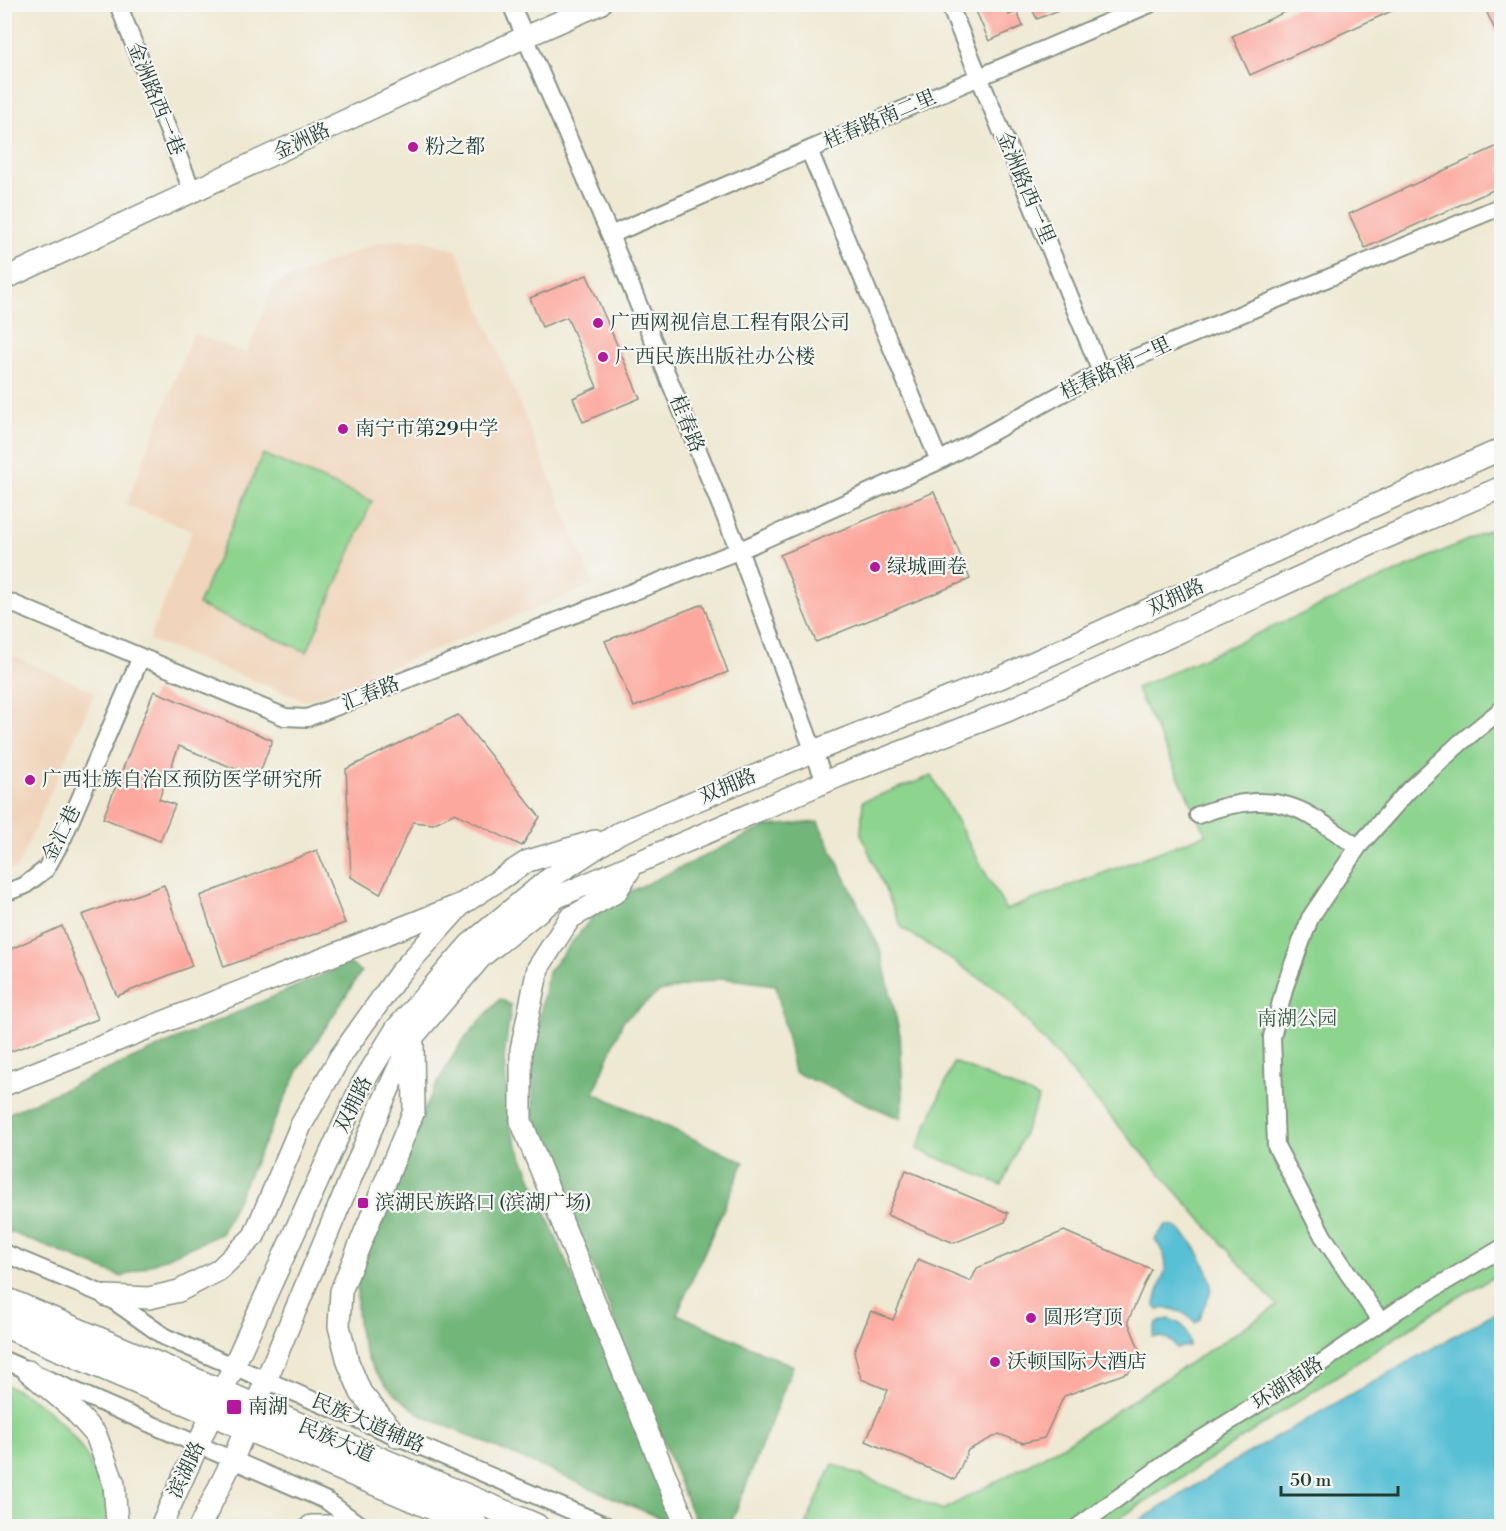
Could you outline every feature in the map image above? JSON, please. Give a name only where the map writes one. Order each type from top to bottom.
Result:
[{"type":"highway","name":"民族大道","points":[[4,1299],[476,1527]]},
{"type":"highway","name":"民族大道","points":[[4,1325],[218,1403]]},
{"type":"highway","name":"民族大道","points":[[251,1418],[536,1527]]},
{"type":"main road","name":"金洲路","points":[[4,279],[600,4]]},
{"type":"main road","name":"双拥路","points":[[218,1403],[361,1086],[396,1029],[470,944],[546,881],[619,833],[814,751],[1002,677],[1373,506],[1502,450]]},
{"type":"main road","name":"双拥路","points":[[251,1418],[381,1106],[412,1038],[482,956],[557,897],[825,782],[1007,711],[1378,541],[1502,488]]},
{"type":"main road","points":[[4,1085],[462,904],[528,861],[619,833]]},
{"type":"main road","points":[[634,863],[616,892],[570,918],[538,968],[521,1050],[521,1121],[686,1527]]},
{"type":"main road","points":[[107,1296],[149,1298],[180,1291],[219,1270],[254,1236],[302,1125],[340,1057],[399,974],[462,904]]},
{"type":"main road","points":[[398,1437],[362,1393],[348,1362],[339,1326],[341,1291],[414,1111],[412,1038]]},
{"type":"main road","points":[[28,1371],[73,1409],[96,1435],[114,1484],[116,1527]]},
{"type":"main road","name":"滨湖路","points":[[161,1527],[218,1403]]},
{"type":"main road","name":"滨湖路","points":[[200,1527],[251,1418]]},
{"type":"main road","points":[[311,1527],[360,1526]]},
{"type":"street","name":"金洲路西一巷","points":[[118,4],[193,193]]},
{"type":"street","name":"桂春路","points":[[511,4],[610,235],[738,551],[825,782]]},
{"type":"street","name":"金洲路西一里","points":[[949,4],[1101,372]]},
{"type":"street","name":"桂春路南二里","points":[[610,235],[1150,4]]},
{"type":"street","points":[[809,150],[939,461]]},
{"type":"street","name":"桂春路南一里","points":[[738,551],[939,461],[1101,372],[1502,206]]},
{"type":"street","name":"汇春路","points":[[4,600],[285,717],[307,718],[738,551]]},
{"type":"street","name":"金汇巷","points":[[4,893],[24,886],[46,869],[63,838],[141,657]]},
{"type":"street","points":[[1382,1322],[1323,1236],[1276,1146],[1272,1037],[1285,986],[1310,918],[1358,847],[1408,791],[1460,743],[1502,710]]},
{"type":"street","points":[[1198,815],[1246,801],[1279,803],[1309,815],[1358,847]]},
{"type":"street","name":"环湖南路","points":[[1079,1527],[1187,1448],[1298,1379],[1382,1322],[1502,1248]]},
{"type":"street","name":"民族大道辅路","points":[[4,1253],[107,1296],[165,1337],[607,1527]]},
{"type":"street","points":[[4,1360],[327,1501],[360,1526]]},
{"type":"shaded area","name":"南宁市第29中学","points":[[423,240],[457,251],[594,585],[306,701],[149,640],[192,531],[126,505],[193,333],[247,354],[274,284],[382,241]]},
{"type":"shaded area","name":"广西壮族自治区预防医学研究所","points":[[5,652],[95,692],[17,869],[5,870]]},
{"type":"green space","points":[[263,454],[372,501],[307,652],[198,605]]},
{"type":"green space","name":"南湖公园","points":[[1501,525],[1501,1273],[1451,1301],[1108,1526],[805,1526],[833,1464],[943,1510],[1064,1445],[1277,1306],[1000,991],[902,928],[861,834],[863,801],[932,776],[1006,910],[1206,834],[1136,688]]},
{"type":"green space","points":[[818,822],[880,949],[900,1035],[903,1096],[901,1119],[794,1072],[776,985],[722,978],[659,992],[623,1021],[594,1093],[744,1162],[677,1314],[793,1366],[730,1526],[697,1526],[533,1116],[533,1052],[548,972],[602,905],[767,826]]},
{"type":"green space","points":[[349,963],[361,972],[299,1069],[221,1234],[122,1277],[5,1230],[5,1115]]},
{"type":"green space","points":[[500,999],[511,1005],[504,1059],[510,1127],[676,1525],[423,1416],[388,1387],[368,1360],[364,1349],[358,1324],[357,1295],[362,1253],[369,1228],[438,1082],[467,1035]]},
{"type":"green space","points":[[954,1062],[1039,1098],[1002,1185],[917,1149]]},
{"type":"green space","points":[[4,1384],[33,1399],[46,1409],[79,1445],[88,1458],[104,1494],[107,1508],[105,1526],[5,1526]]},
{"type":"water","points":[[1166,1225],[1174,1227],[1189,1239],[1202,1259],[1210,1279],[1209,1295],[1201,1317],[1196,1323],[1178,1311],[1169,1308],[1158,1309],[1155,1305],[1166,1266],[1165,1258],[1155,1239]]},
{"type":"water","points":[[1501,1309],[1501,1526],[1131,1526],[1243,1456]]},
{"type":"water","points":[[1169,1319],[1185,1328],[1189,1346],[1176,1348],[1167,1339],[1153,1337],[1156,1323]]},
{"type":"building","points":[[973,4],[1004,4],[1009,15],[1017,12],[1023,26],[989,41]]},
{"type":"building","points":[[1303,4],[1407,4],[1250,75],[1232,36]]},
{"type":"building","points":[[1483,4],[1502,4],[1502,45]]},
{"type":"building","points":[[1030,5],[1071,5],[1037,19]]},
{"type":"building","points":[[1502,144],[1502,186],[1365,248],[1349,214]]},
{"type":"building","name":"广西民族出版社办公楼","points":[[587,275],[640,398],[583,422],[573,398],[597,387],[567,317],[542,327],[530,298]]},
{"type":"building","name":"绿城画卷","points":[[934,492],[970,579],[816,642],[780,555]]},
{"type":"building","points":[[703,604],[728,672],[634,707],[605,641]]},
{"type":"building","points":[[154,691],[272,740],[258,778],[179,746],[159,799],[175,805],[160,841],[103,818]]},
{"type":"building","points":[[458,715],[540,817],[522,846],[455,813],[433,824],[413,822],[380,894],[351,877],[346,769]]},
{"type":"building","points":[[317,850],[345,923],[224,967],[200,896]]},
{"type":"building","points":[[164,885],[192,966],[117,996],[82,915]]},
{"type":"building","points":[[62,926],[98,1019],[4,1054],[4,952]]},
{"type":"building","points":[[906,1170],[1008,1213],[1005,1222],[954,1243],[887,1215]]},
{"type":"building","name":"沃顿国际大酒店","points":[[1064,1231],[1151,1269],[1128,1321],[1139,1349],[1129,1372],[1064,1396],[1044,1438],[1023,1443],[999,1434],[968,1450],[955,1480],[866,1441],[888,1390],[861,1379],[854,1352],[871,1311],[893,1320],[918,1259],[971,1281],[977,1268]]},
{"type":"place","name":"粉之都","points":[[413,147]]},
{"type":"place","name":"广西网视信息工程有限公司","points":[[598,323]]},
{"type":"place","name":"广西民族出版社办公楼","points":[[603,357]]},
{"type":"place","name":"南宁市第29中学","points":[[343,429]]},
{"type":"place","name":"绿城画卷","points":[[875,567]]},
{"type":"place","name":"广西壮族自治区预防医学研究所","points":[[30,780]]},
{"type":"place","name":"滨湖民族路口 (滨湖广场)","points":[[363,1203]]},
{"type":"place","name":"圆形穹顶","points":[[1031,1318]]},
{"type":"place","name":"沃顿国际大酒店","points":[[995,1362]]},
{"type":"place","name":"南湖","points":[[234,1407]]}]
